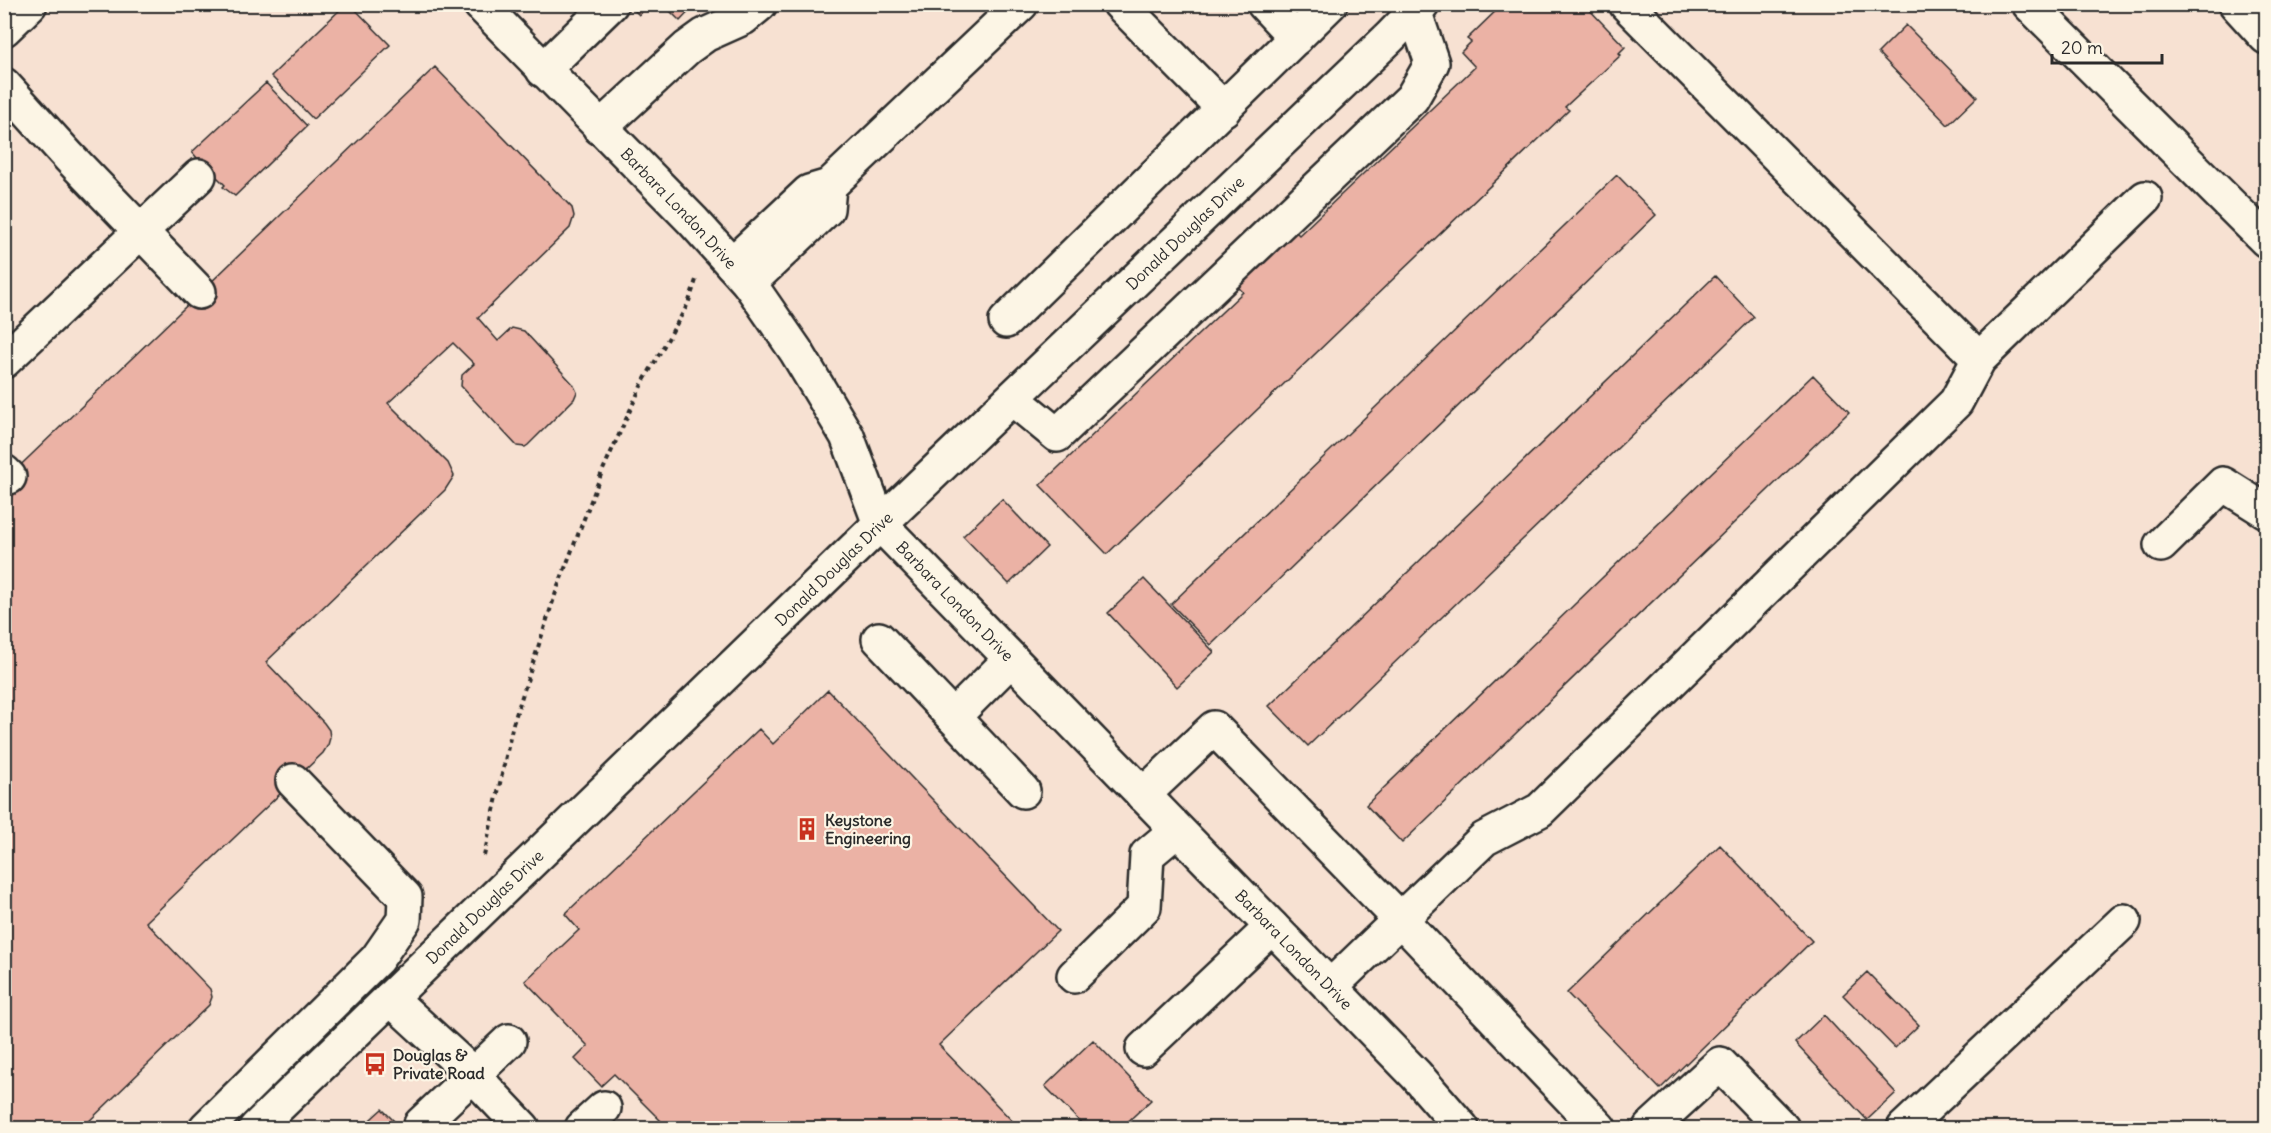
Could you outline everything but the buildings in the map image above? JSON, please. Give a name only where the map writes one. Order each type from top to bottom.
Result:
[{"type":"street","points":[[4,29],[30,4]]},
{"type":"street","name":"Barbara London Drive","points":[[480,4],[600,128],[796,351],[847,436],[880,524],[1416,1075],[1462,1128]]},
{"type":"street","points":[[543,70],[612,4]]},
{"type":"street","points":[[600,128],[705,35],[743,18],[760,4]]},
{"type":"street","points":[[729,275],[827,208],[829,186],[1021,4]]},
{"type":"street","points":[[1120,4],[1224,109]]},
{"type":"street","points":[[1264,4],[1296,39]]},
{"type":"street","points":[[1006,321],[1330,4]]},
{"type":"street","points":[[1626,4],[1979,359]]},
{"type":"street","points":[[2030,4],[2266,240]]},
{"type":"street","points":[[2236,4],[2266,37]]},
{"type":"street","points":[[1014,399],[1057,435],[1412,98],[1432,63],[1418,7]]},
{"type":"street","name":"Donald Douglas Drive","points":[[256,1128],[1418,7]]},
{"type":"street","points":[[4,85],[69,157],[199,292]]},
{"type":"street","points":[[4,360],[198,176]]},
{"type":"street","points":[[1330,987],[1484,839],[1540,810],[1956,402],[1979,359],[2145,198]]},
{"type":"street","points":[[2161,545],[2223,484],[2266,511]]},
{"type":"street","points":[[879,639],[1023,791]]},
{"type":"street","points":[[953,717],[1011,659]]},
{"type":"street","points":[[1143,795],[1214,728],[1599,1128]]},
{"type":"street","points":[[206,1128],[377,959],[404,920],[405,897],[293,781]]},
{"type":"street","points":[[1074,976],[1144,907],[1147,855],[1177,830]]},
{"type":"street","points":[[1904,1128],[2124,921]]},
{"type":"street","points":[[1143,1049],[1272,927]]},
{"type":"street","points":[[390,998],[473,1075],[523,1128]]},
{"type":"street","points":[[421,1124],[509,1041]]},
{"type":"street","points":[[1650,1128],[1720,1064],[1782,1128]]},
{"type":"path","points":[[484,857],[513,724],[557,589],[602,472],[642,384],[688,304],[699,271],[729,275]]},
{"type":"shaded area","points":[[5,5],[2266,5],[2266,1128],[5,1128]]},
{"type":"place","name":"Keystone Engineering","points":[[807,829]]},
{"type":"place","name":"Douglas & Private Road","points":[[375,1064]]}]
